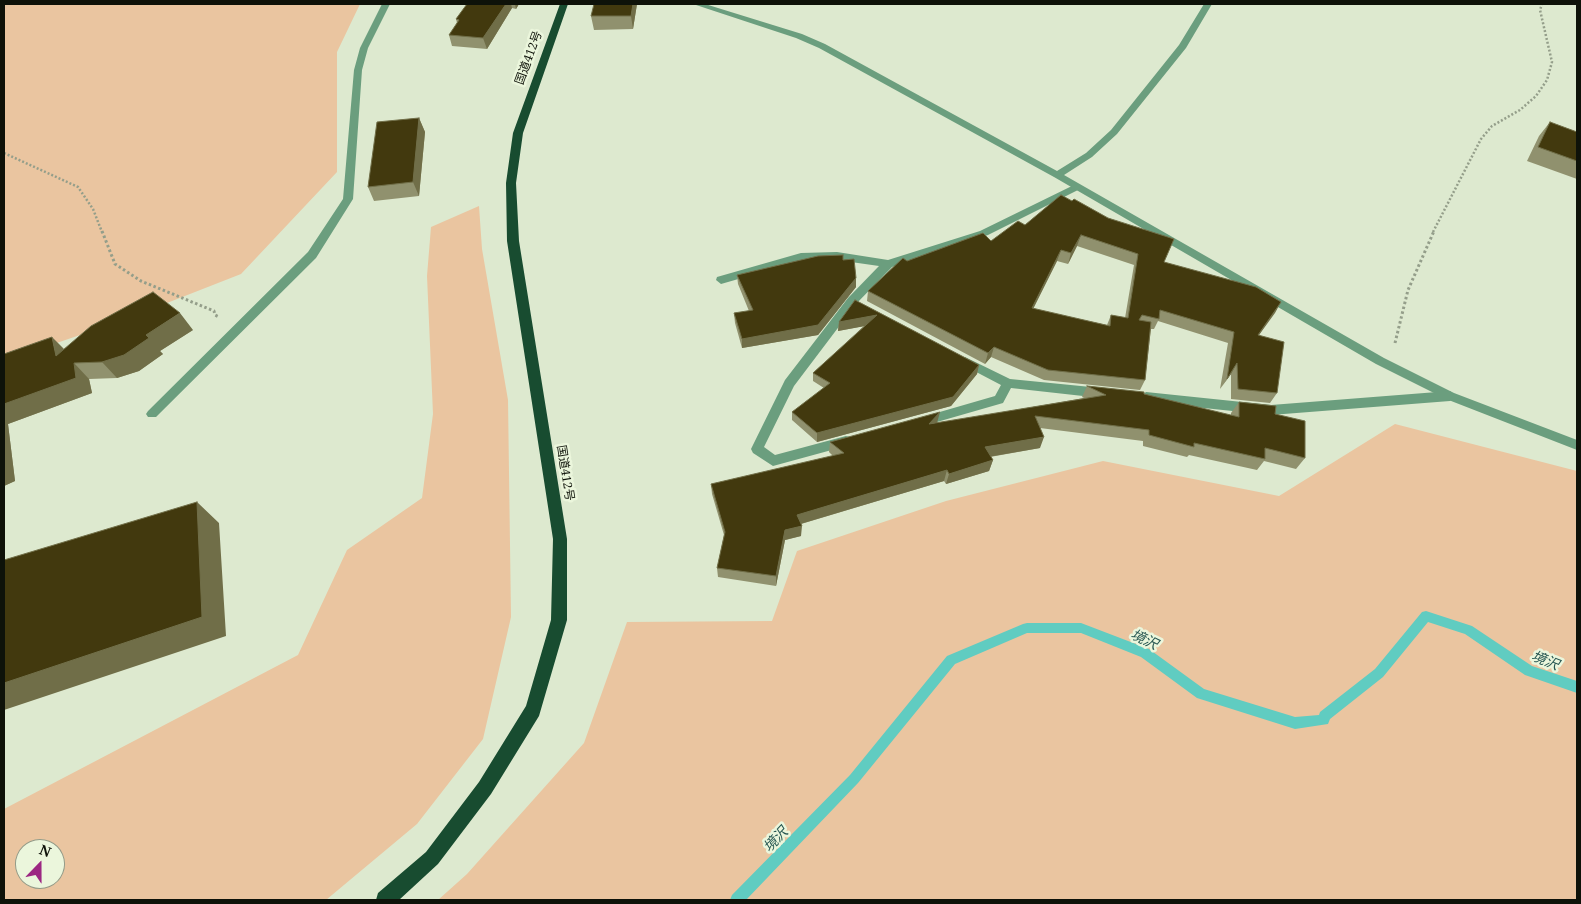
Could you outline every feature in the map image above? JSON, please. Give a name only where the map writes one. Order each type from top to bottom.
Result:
[{"type":"highway","name":"国道412号","points":[[385,900],[432,858],[485,788],[534,710],[559,620],[560,539],[513,241],[512,183],[518,133],[564,4]]},
{"type":"street","points":[[152,414],[312,254],[348,199],[358,70],[364,48],[386,4]]},
{"type":"street","points":[[697,4],[799,36],[822,46],[1057,175],[1380,361],[1450,396],[1577,445]]},
{"type":"street","points":[[1057,175],[1090,155],[1114,132],[1183,46],[1208,4]]},
{"type":"street","points":[[721,280],[800,257],[837,256],[888,264],[984,233],[1076,187]]},
{"type":"street","points":[[858,438],[773,461],[757,449],[790,383],[888,264]]},
{"type":"street","points":[[956,356],[1008,383],[1115,394]]},
{"type":"street","points":[[914,423],[999,400],[1008,383]]},
{"type":"street","points":[[1135,396],[1271,410],[1450,396]]},
{"type":"path","points":[[1380,361],[1395,343],[1412,281],[1430,238],[1481,138],[1492,126],[1520,110],[1536,96],[1547,80],[1552,62],[1540,10],[1542,4]]},
{"type":"path","points":[[4,153],[78,187],[93,209],[115,264],[141,281],[214,311],[215,315],[241,325]]},
{"type":"shaded area","points":[[4,4],[360,4],[337,52],[337,172],[241,274],[121,321],[4,361]]},
{"type":"shaded area","points":[[479,206],[482,249],[508,400],[511,617],[483,739],[417,824],[326,900],[4,900],[4,809],[298,655],[347,550],[422,498],[433,414],[427,276],[431,227]]},
{"type":"shaded area","points":[[1395,424],[1577,471],[1577,900],[438,900],[467,874],[584,743],[627,622],[772,621],[797,551],[946,501],[1103,461],[1279,496]]},
{"type":"building","points":[[467,4],[506,4],[483,38],[449,35],[459,20],[456,19]]},
{"type":"building","points":[[594,4],[633,4],[631,16],[591,16]]},
{"type":"building","points":[[419,118],[413,182],[368,187],[377,122]]},
{"type":"building","points":[[1550,122],[1577,132],[1577,161],[1538,147]]},
{"type":"building","points":[[1061,195],[1072,201],[1074,199],[1108,218],[1174,239],[1164,262],[1256,287],[1281,302],[1258,335],[1284,342],[1277,393],[1238,389],[1237,363],[1227,379],[1234,332],[1160,310],[1159,319],[1142,315],[1139,320],[1151,322],[1145,380],[1048,370],[994,347],[988,353],[868,291],[903,258],[907,261],[983,233],[991,241],[1018,221],[1025,225]],"holes":[[[1081,235],[1138,254],[1128,318],[1111,315],[1110,326],[1032,308],[1061,250],[1071,253]]]},
{"type":"building","points":[[843,255],[843,260],[854,259],[856,278],[818,325],[742,339],[734,313],[753,310],[737,275],[818,256]]},
{"type":"building","points":[[153,292],[180,313],[146,335],[149,338],[124,355],[102,362],[74,363],[76,378],[4,404],[4,354],[52,337],[56,356],[91,326]]},
{"type":"building","points":[[855,300],[979,365],[953,397],[817,433],[792,412],[830,383],[813,373],[877,315],[839,322]]},
{"type":"building","points":[[1087,386],[1144,392],[1144,394],[1239,417],[1239,402],[1276,406],[1275,414],[1305,421],[1305,458],[1265,448],[1265,459],[1194,443],[1194,447],[1149,435],[1149,430],[1035,416],[1044,437],[985,447],[993,460],[949,474],[947,470],[797,515],[802,526],[785,530],[776,576],[717,568],[725,532],[711,484],[844,453],[830,442],[940,412],[929,424],[1106,395]]},
{"type":"building","points":[[197,502],[202,617],[4,683],[4,560]]},
{"type":"waterway","name":"境沢","points":[[737,900],[854,779],[951,660],[1027,628],[1081,628],[1145,653],[1201,694],[1295,723],[1324,720],[1324,716],[1379,673],[1426,616],[1468,630],[1529,671],[1577,687]]}]
